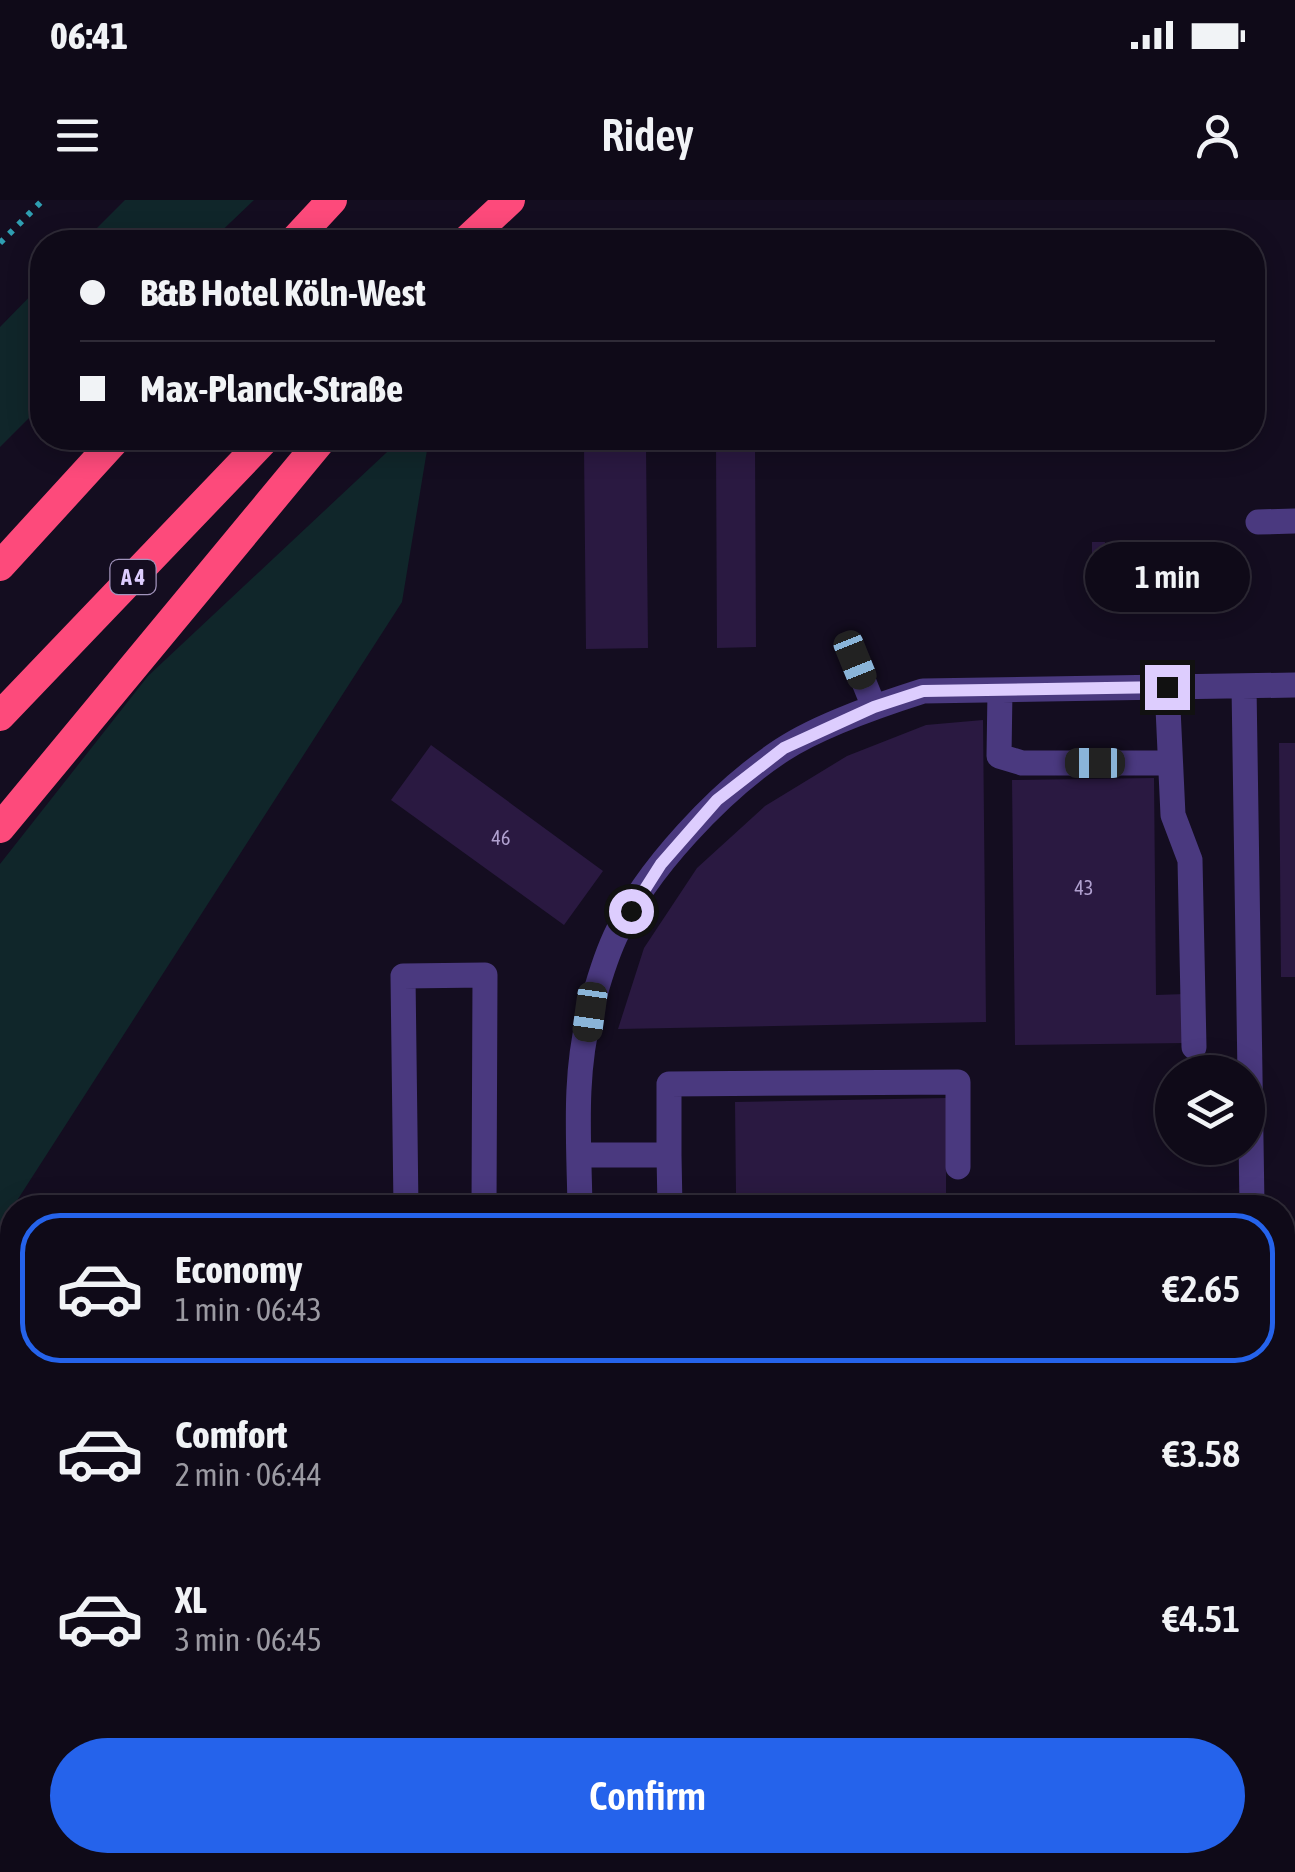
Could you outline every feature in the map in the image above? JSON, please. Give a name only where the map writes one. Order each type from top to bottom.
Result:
[{"type":"highway","points":[[304,230],[332,200]]},
{"type":"highway","points":[[479,230],[512,200]]},
{"type":"highway","points":[[489,230],[512,200]]},
{"type":"highway","points":[[0,566],[106,450]]},
{"type":"highway","name":"A 4","points":[[0,716],[255,450]]},
{"type":"highway","points":[[0,828],[313,450]]},
{"type":"street","points":[[1258,522],[1295,521]]},
{"type":"street","points":[[855,660],[874,707]]},
{"type":"street","points":[[580,1195],[578,1090],[590,1012],[616,935],[661,864],[717,800],[784,748],[874,707],[923,691],[1295,685]]},
{"type":"street","points":[[1244,686],[1252,1195]]},
{"type":"street","points":[[1167,687],[1173,815],[1190,860],[1194,1048]]},
{"type":"street","points":[[1000,690],[999,756],[1022,763],[1168,763]]},
{"type":"street","points":[[406,1195],[403,976],[485,975],[484,1195]]},
{"type":"street","points":[[670,1195],[669,1084],[958,1082],[958,1167]]},
{"type":"street","points":[[579,1155],[669,1154]]},
{"type":"path","points":[[0,243],[43,200]]},
{"type":"green space","points":[[125,200],[254,200],[223,230],[95,230]]},
{"type":"green space","points":[[30,296],[30,417],[0,447],[0,327]]},
{"type":"green space","points":[[389,450],[427,450],[402,602],[21,1195],[0,1195],[0,864],[148,676]]},
{"type":"building","points":[[584,450],[646,450],[648,648],[586,649]]},
{"type":"building","points":[[716,450],[755,450],[756,647],[717,648]]},
{"type":"building","points":[[1092,542],[1105,542],[1104,562],[1092,563]]},
{"type":"building","points":[[983,720],[986,1022],[618,1029],[644,948],[697,868],[765,806],[847,756],[926,725]]},
{"type":"building","points":[[1279,743],[1295,743],[1295,977],[1281,977]]},
{"type":"building","points":[[431,745],[603,871],[564,925],[391,800]]},
{"type":"building","points":[[1154,778],[1156,995],[1185,994],[1186,1043],[1015,1045],[1012,780]]},
{"type":"building","points":[[946,1098],[946,1195],[689,1195],[736,1193],[735,1102]]},
{"type":"route","points":[[631,911],[661,864],[717,800],[784,748],[874,707],[923,691],[1167,687]]}]
